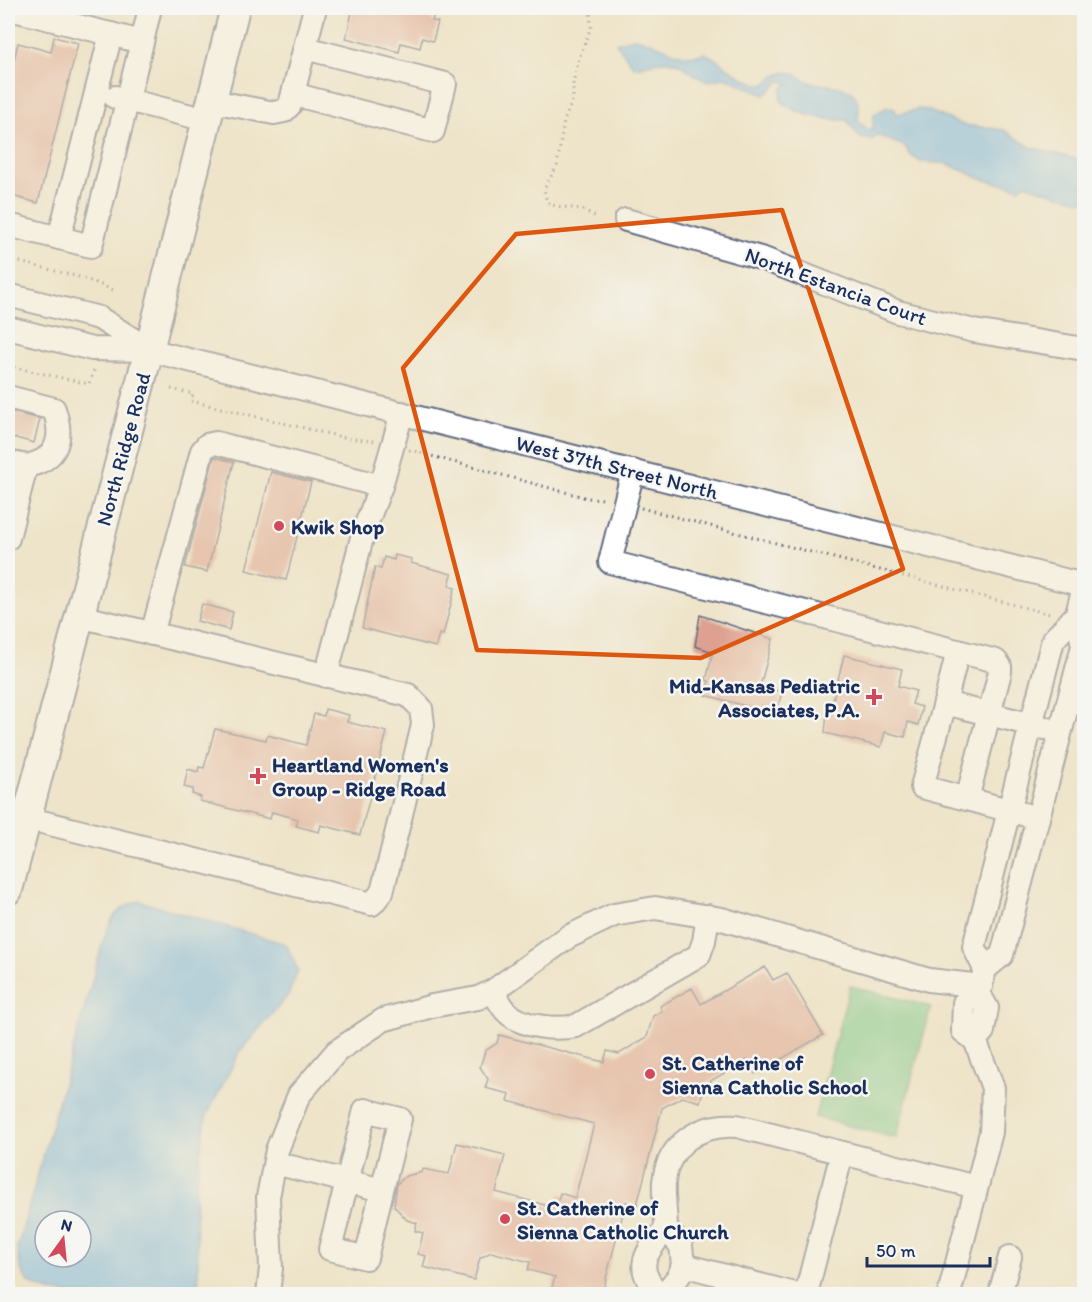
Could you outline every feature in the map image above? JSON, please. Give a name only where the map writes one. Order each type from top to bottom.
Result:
[{"type":"main road","name":"North Ridge Road","points":[[8,890],[149,350],[235,8]]},
{"type":"street","points":[[8,225],[91,246],[150,8]]},
{"type":"street","points":[[96,92],[128,100],[209,111],[274,113],[284,111],[290,105],[315,8]]},
{"type":"street","points":[[10,13],[142,42]]},
{"type":"street","points":[[59,238],[111,34]]},
{"type":"street","points":[[293,94],[433,131],[445,84],[305,48]]},
{"type":"street","name":"North Estancia Court","points":[[626,220],[764,259],[898,312],[974,331],[1084,349]]},
{"type":"street","name":"West 37th Street North","points":[[8,295],[99,318],[149,350]]},
{"type":"street","name":"West 37th Street North","points":[[8,328],[92,349],[149,350],[1084,586]]},
{"type":"street","points":[[8,397],[54,409],[60,426],[56,448],[43,463],[17,464],[8,538]]},
{"type":"street","points":[[326,676],[364,530],[381,486],[402,413]]},
{"type":"street","points":[[152,634],[202,451],[207,445],[216,443],[381,486]]},
{"type":"street","points":[[633,471],[610,562],[958,651],[991,660],[1000,666],[967,799]]},
{"type":"street","points":[[981,983],[1002,955],[1083,645],[1077,614],[1084,586]]},
{"type":"street","points":[[949,1294],[991,1132],[993,1088],[975,1040],[983,1031],[987,1008],[974,947],[1053,640],[1077,614]]},
{"type":"street","points":[[26,818],[372,904],[382,892],[423,725],[421,708],[408,695],[80,616]]},
{"type":"street","points":[[958,651],[922,787],[1038,818]]},
{"type":"street","points":[[945,703],[1059,732]]},
{"type":"street","points":[[991,879],[1020,886]]},
{"type":"street","points":[[268,1294],[271,1268],[268,1197],[277,1150],[299,1095],[337,1051],[382,1020],[432,1006],[478,998],[493,991],[568,937],[614,915],[655,909],[708,916],[929,980],[981,983]]},
{"type":"street","points":[[493,991],[507,1013],[518,1019],[560,1030],[576,1026],[699,954],[704,941],[708,916]]},
{"type":"street","points":[[365,1110],[400,1119],[382,1190],[366,1258],[330,1249],[365,1110]]},
{"type":"street","points":[[664,1294],[679,1276],[683,1265],[681,1246],[666,1229],[664,1183],[666,1170],[672,1156],[686,1138],[702,1129],[720,1125],[737,1126],[976,1187]]},
{"type":"street","points":[[806,1294],[842,1153]]},
{"type":"street","points":[[275,1163],[382,1190]]},
{"type":"street","points":[[659,1294],[646,1277],[644,1260],[649,1249],[666,1229]]},
{"type":"street","points":[[1000,1294],[1010,1257]]},
{"type":"street","points":[[683,1265],[795,1294]]},
{"type":"path","points":[[590,8],[591,27],[577,66],[573,99],[564,121],[557,165],[544,189],[547,202],[555,206],[581,209],[598,218]]},
{"type":"path","points":[[8,259],[82,278],[116,291]]},
{"type":"path","points":[[8,366],[89,384],[96,368]]},
{"type":"highlighted area","points":[[782,210],[903,569],[701,658],[477,650],[403,368],[516,234]]},
{"type":"green space","points":[[850,986],[931,1007],[896,1138],[815,1117]]},
{"type":"water","points":[[633,38],[687,56],[705,53],[740,76],[764,85],[775,76],[788,72],[807,81],[846,89],[857,99],[858,121],[868,130],[873,128],[874,114],[888,107],[894,108],[897,114],[919,109],[927,110],[963,125],[1004,130],[1030,147],[1084,161],[1084,186],[1081,187],[1084,189],[1084,201],[1047,192],[1024,183],[1020,188],[985,180],[945,163],[921,162],[910,155],[905,146],[876,135],[872,140],[860,138],[847,120],[810,116],[785,104],[780,99],[782,88],[789,83],[780,81],[765,95],[725,77],[715,80],[700,78],[683,66],[668,61],[634,67],[616,43]]},
{"type":"water","points":[[139,901],[286,944],[298,971],[288,995],[240,1051],[206,1117],[195,1189],[199,1294],[110,1296],[61,1293],[42,1289],[30,1283],[22,1271],[18,1258],[17,1249],[103,942],[108,927],[124,907]]},
{"type":"building","points":[[359,8],[436,8],[432,21],[438,22],[433,41],[422,38],[420,48],[401,43],[399,52],[346,38],[352,12],[357,13]]},
{"type":"building","points":[[54,37],[78,43],[38,203],[8,195],[8,84],[18,43],[51,52]]},
{"type":"building","points":[[8,411],[40,419],[34,443],[8,436]]},
{"type":"building","points":[[214,457],[234,462],[207,572],[185,567]]},
{"type":"building","name":"Kwik Shop","points":[[271,472],[311,482],[286,580],[246,570]]},
{"type":"building","points":[[395,555],[412,559],[411,563],[452,574],[449,586],[455,588],[443,635],[439,634],[436,647],[362,628],[375,567],[381,569],[384,557],[394,560]]},
{"type":"building","points":[[202,604],[233,612],[229,630],[197,621]]},
{"type":"building","points":[[700,615],[773,639],[760,686],[782,692],[776,714],[705,695],[713,652],[695,646]]},
{"type":"building","name":"Mid-Kansas Pediatric Associates, P.A.","points":[[844,655],[902,669],[898,686],[916,691],[912,704],[922,707],[918,725],[908,722],[905,737],[885,732],[881,747],[825,733],[828,703],[832,704]]},
{"type":"building","points":[[325,709],[349,715],[347,722],[387,732],[360,835],[321,825],[319,832],[296,826],[298,819],[272,812],[270,819],[200,801],[201,797],[192,794],[193,789],[184,787],[188,769],[198,772],[199,767],[204,768],[215,729],[266,740],[267,735],[306,745],[314,714],[324,716]]},
{"type":"building","points":[[765,967],[773,980],[787,973],[823,1035],[755,1074],[747,1060],[705,1084],[700,1102],[682,1097],[662,1108],[637,1205],[626,1202],[602,1294],[550,1294],[555,1277],[528,1270],[530,1262],[491,1252],[480,1258],[474,1280],[423,1267],[426,1256],[418,1254],[423,1233],[415,1231],[417,1223],[407,1220],[394,1206],[397,1184],[406,1176],[422,1172],[423,1169],[449,1174],[457,1143],[505,1155],[496,1192],[556,1208],[560,1193],[575,1198],[594,1124],[508,1101],[510,1094],[485,1088],[488,1079],[480,1067],[485,1051],[497,1043],[499,1035],[604,1062],[607,1051],[619,1054],[647,1037],[653,1016],[662,1011],[660,1006],[692,988],[701,1004]]},
{"type":"place","name":"Kwik Shop","points":[[279,526]]},
{"type":"place","name":"Mid-Kansas Pediatric Associates, P.A.","points":[[874,697]]},
{"type":"place","name":"Heartland Women's Group - Ridge Road","points":[[258,776]]},
{"type":"place","name":"St. Catherine of Sienna Catholic School","points":[[650,1074]]},
{"type":"place","name":"St. Catherine of Sienna Catholic Church","points":[[505,1219]]}]
